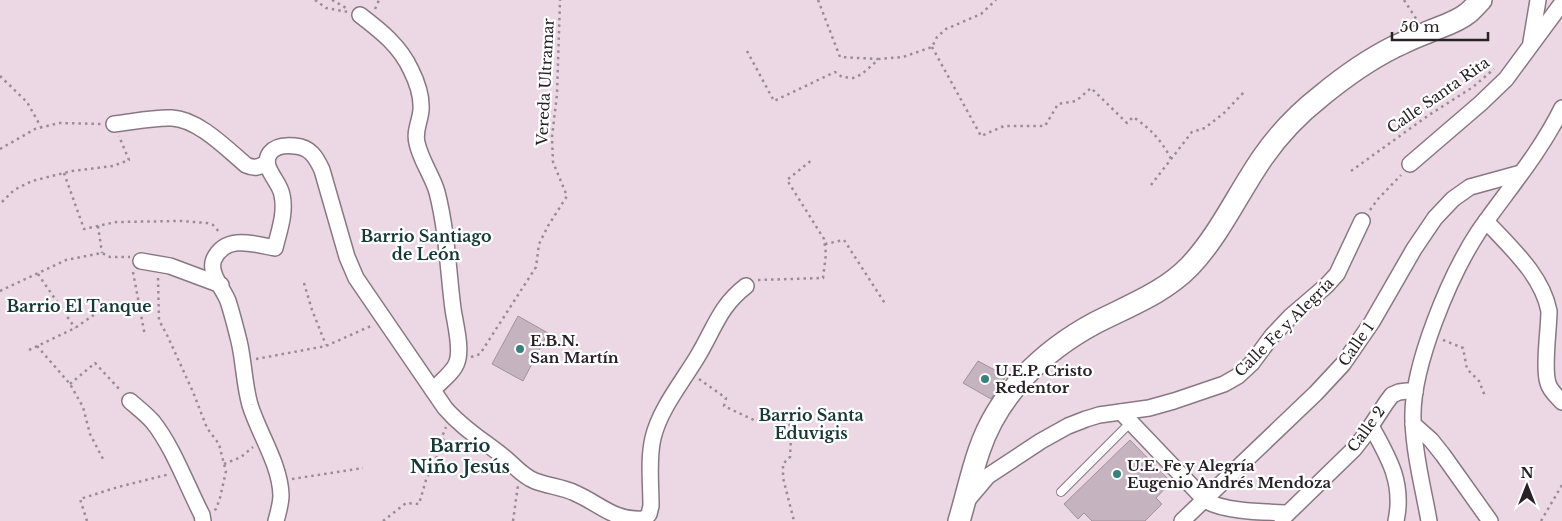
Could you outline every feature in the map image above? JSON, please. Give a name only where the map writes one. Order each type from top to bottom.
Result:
[{"type":"main road","points":[[961,513],[979,450],[996,412],[1016,384],[1038,363],[1068,340],[1094,324],[1140,301],[1176,278],[1196,259],[1219,229],[1262,159],[1294,118],[1328,90],[1369,61],[1467,14],[1481,0]]},
{"type":"street","points":[[1530,46],[1538,0]]},
{"type":"street","points":[[1410,164],[1506,79],[1562,3]]},
{"type":"street","points":[[360,15],[382,32],[397,47],[411,69],[419,88],[421,111],[416,127],[416,141],[420,155],[429,170],[437,191],[446,232],[458,339],[457,362],[433,390]]},
{"type":"street","points":[[1429,521],[1415,450],[1413,424],[1415,392],[1430,335],[1461,261],[1486,221],[1543,142],[1562,108]]},
{"type":"street","points":[[114,124],[171,118],[181,119],[207,133],[246,165],[258,168],[267,163]]},
{"type":"street","points":[[276,521],[281,494],[279,482],[250,405],[239,341],[228,301],[214,275],[212,267],[214,259],[221,249],[231,243],[239,242],[275,248],[282,218],[282,194],[280,186],[267,163],[267,158],[272,150],[278,146],[300,146],[309,150],[316,159],[322,170],[347,257],[356,278],[451,415],[468,431],[534,481],[573,492],[612,515],[633,521],[645,520],[649,514],[651,506],[651,452],[653,437],[659,422],[700,353],[721,313],[734,295],[746,286]]},
{"type":"street","name":"Calle 1","points":[[1182,521],[1316,393],[1343,364],[1372,322],[1414,249],[1435,218],[1454,199],[1470,187],[1521,173]]},
{"type":"street","name":"Calle Fe y Alegría","points":[[961,513],[988,476],[1041,441],[1068,426],[1086,419],[1126,417],[1224,384],[1238,376],[1252,363],[1272,336],[1291,316],[1326,286],[1336,274],[1362,221]]},
{"type":"street","points":[[1486,221],[1529,268],[1547,301],[1549,311],[1547,382],[1552,392],[1562,402]]},
{"type":"street","points":[[141,261],[170,266],[221,285]]},
{"type":"street","name":"Calle 2","points":[[1284,517],[1354,449],[1366,435],[1392,395],[1399,392],[1415,392]]},
{"type":"street","points":[[130,401],[155,424],[168,445],[202,518]]},
{"type":"street","points":[[1126,417],[1205,500],[1216,505],[1284,517]]},
{"type":"street","points":[[1413,424],[1437,447],[1490,521]]},
{"type":"street","points":[[1371,426],[1394,469],[1399,498],[1396,521]]},
{"type":"lane","points":[[1061,492],[1126,417]]},
{"type":"path","points":[[315,0],[326,8],[360,15]]},
{"type":"path","points":[[332,0],[360,15]]},
{"type":"path","name":"Vereda Ultramar","points":[[457,362],[480,354],[536,267],[539,244],[567,196],[553,162],[552,137],[557,94],[560,0]]},
{"type":"path","points":[[818,0],[840,57],[878,59],[903,57],[932,47],[937,37],[946,29],[981,14],[996,0]]},
{"type":"path","points":[[1404,0],[1425,33]]},
{"type":"path","points":[[932,47],[981,136],[1004,126],[1045,126],[1058,104],[1076,101],[1091,88],[1126,123],[1133,117],[1146,125],[1162,142],[1171,159]]},
{"type":"path","points":[[747,51],[774,101],[836,72],[842,77],[853,78],[862,74],[878,59]]},
{"type":"path","name":"Calle Santa Rita","points":[[1351,170],[1429,115],[1473,87],[1499,65]]},
{"type":"path","points":[[0,76],[27,102],[41,127]]},
{"type":"path","points":[[1151,185],[1192,132],[1205,128],[1245,91]]},
{"type":"path","points":[[0,149],[35,129],[58,123],[114,124],[129,160],[113,166],[90,168],[32,181],[14,190],[2,202]]},
{"type":"path","points":[[746,286],[759,279],[823,278],[826,254],[824,239],[787,180],[813,159]]},
{"type":"path","points":[[1362,221],[1378,199],[1410,164]]},
{"type":"path","points":[[64,173],[84,229],[116,222],[207,223],[214,225],[227,245]]},
{"type":"path","points":[[98,226],[102,253]]},
{"type":"path","points":[[825,244],[844,240],[886,305]]},
{"type":"path","points":[[0,291],[66,260],[102,253],[110,257],[134,257],[141,261],[140,267],[132,269],[145,336]]},
{"type":"path","points":[[158,264],[159,320],[193,392],[207,428],[219,444],[226,471],[216,510],[202,518]]},
{"type":"path","points":[[38,274],[75,328]]},
{"type":"path","points":[[304,283],[326,346]]},
{"type":"path","points":[[28,350],[75,328],[111,303]]},
{"type":"path","points":[[242,361],[326,346],[385,320]]},
{"type":"path","points":[[1430,335],[1463,348],[1467,369],[1480,381],[1484,396]]},
{"type":"path","points":[[37,346],[70,384],[84,407],[90,434],[103,459]]},
{"type":"path","points":[[70,384],[95,363],[130,401]]},
{"type":"path","points":[[688,372],[726,398],[724,406],[756,421],[766,414],[789,420],[790,457],[783,464],[783,478],[794,521]]},
{"type":"path","points":[[383,521],[406,503],[419,504],[426,480],[444,440],[442,437],[451,415]]},
{"type":"path","points":[[224,464],[241,457],[264,441]]},
{"type":"path","points":[[279,482],[363,468]]},
{"type":"path","points":[[87,521],[80,499],[181,471]]},
{"type":"path","points":[[514,521],[520,472]]},
{"type":"path","points":[[1540,521],[1562,485]]},
{"type":"building","name":"E.B.N. San Martín","points":[[518,316],[548,333],[523,381],[492,364]]},
{"type":"building","name":"U.E.P. Cristo Redentor","points":[[978,361],[1006,376],[991,399],[963,383]]},
{"type":"building","points":[[1130,440],[1171,482],[1156,498],[1162,504],[1145,521],[1092,521],[1084,513],[1078,519],[1064,504]]},
{"type":"place","name":"E.B.N. San Martín","points":[[520,349]]},
{"type":"place","name":"U.E.P. Cristo Redentor","points":[[985,379]]},
{"type":"place","name":"U.E. Fe y Alegría Eugenio Andrés Mendoza","points":[[1117,474]]},
{"type":"district","name":"Barrio Santiago de León","points":[[426,245]]},
{"type":"district","name":"Barrio El Tanque","points":[[79,306]]},
{"type":"district","name":"Barrio Santa Eduvigis","points":[[811,424]]},
{"type":"district","name":"Barrio Niño Jesús","points":[[460,456]]}]
